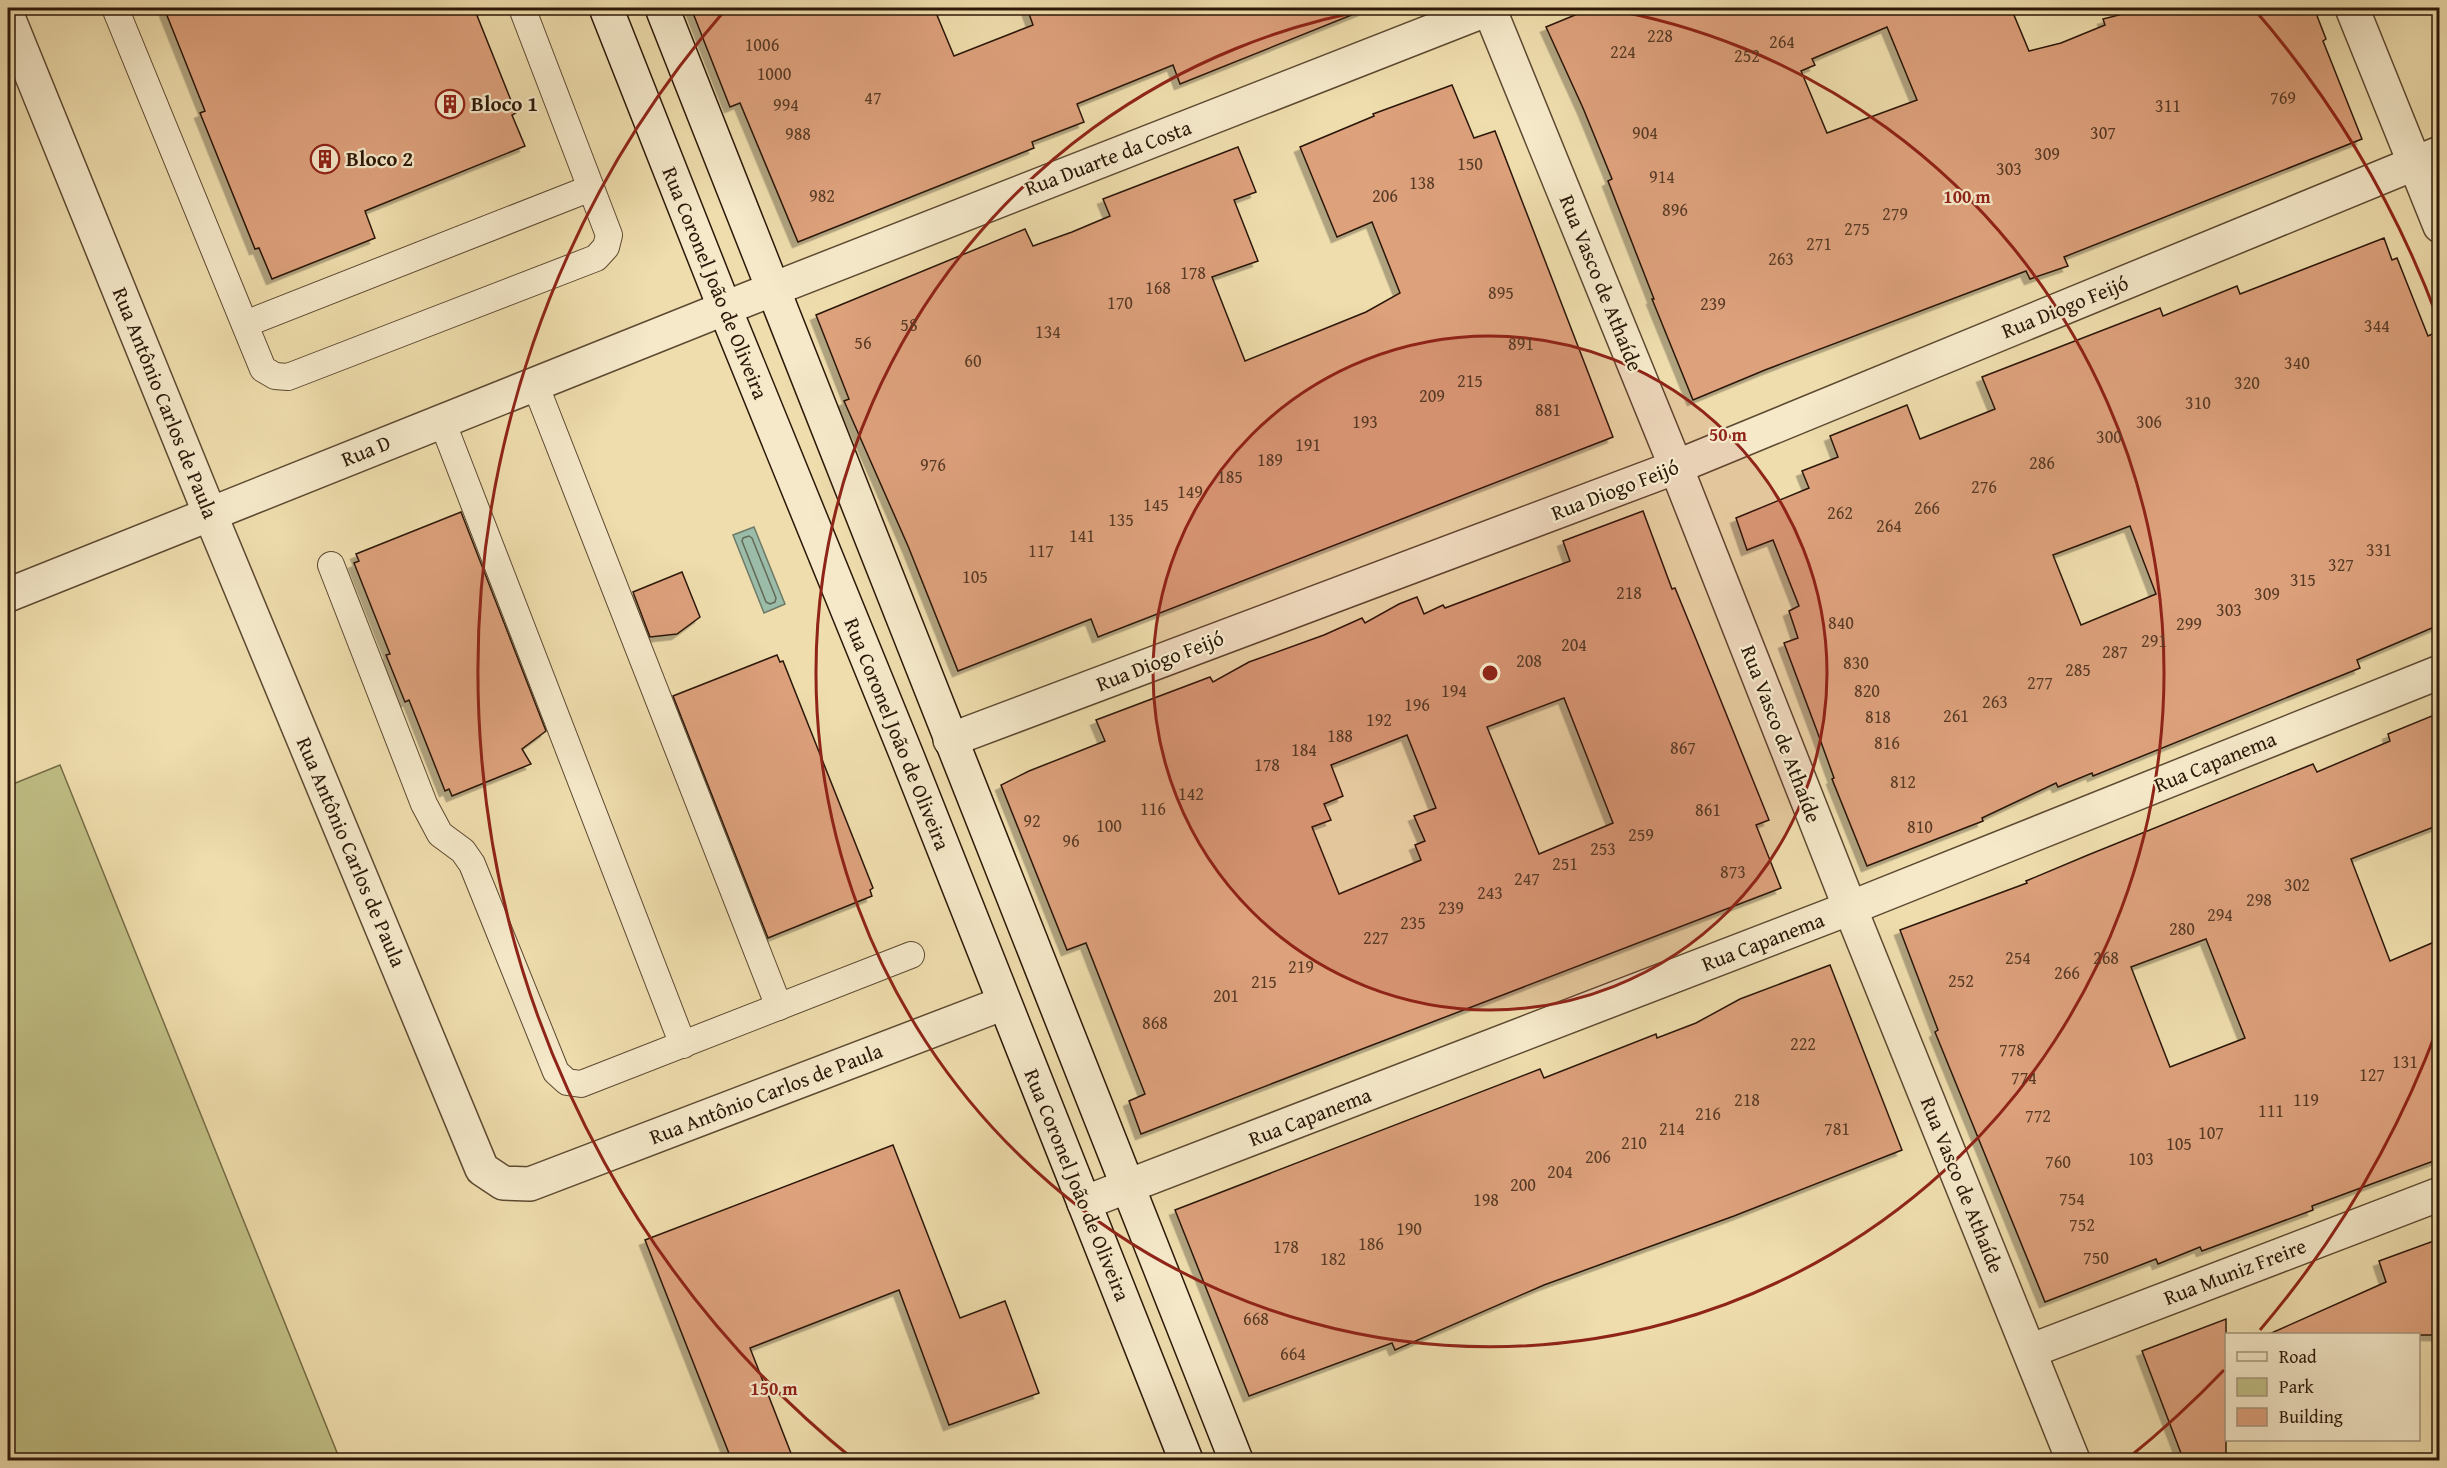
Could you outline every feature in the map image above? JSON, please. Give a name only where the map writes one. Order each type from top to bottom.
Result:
[{"type":"street","name":"Rua Coronel João de Oliveira","points":[[606,8],[725,309],[907,756],[1186,1461]]},
{"type":"street","points":[[662,8],[1236,1461]]},
{"type":"street","name":"Rua Duarte da Costa","points":[[725,309],[1490,8]]},
{"type":"street","name":"Rua Vasco de Athaíde","points":[[1490,8],[2073,1461]]},
{"type":"street","points":[[2352,8],[2427,158],[2439,226]]},
{"type":"street","name":"Rua Antônio Carlos de Paula","points":[[8,17],[210,514],[482,1169],[503,1183],[530,1184],[1004,1003]]},
{"type":"street","name":"Rua Diogo Feijó","points":[[950,740],[1676,468],[2427,158]]},
{"type":"street","name":"Rua D","points":[[8,595],[725,309]]},
{"type":"street","name":"Rua Capanema","points":[[1084,1203],[1850,908],[2439,672]]},
{"type":"street","name":"Rua Muniz Freire","points":[[2030,1351],[2439,1194]]},
{"type":"lane","points":[[115,8],[263,369],[275,376],[288,377],[596,258],[606,247],[609,235],[522,8]]},
{"type":"lane","points":[[245,324],[591,188]]},
{"type":"lane","points":[[535,384],[779,1007]]},
{"type":"lane","points":[[442,421],[683,1045]]},
{"type":"lane","points":[[331,566],[424,804],[440,834],[463,851],[476,872],[556,1072],[567,1082],[581,1084],[911,955]]},
{"type":"green space","points":[[60,765],[340,1460],[8,1460],[8,786]]},
{"type":"water","points":[[754,527],[785,604],[764,613],[733,535]]},
{"type":"building","points":[[164,8],[474,8],[516,113],[512,115],[525,146],[365,211],[375,238],[272,279],[259,248],[255,249],[200,113],[205,111]]},
{"type":"building","points":[[691,8],[934,8],[954,56],[1033,25],[1027,8],[1364,8],[1364,10],[1180,84],[1173,65],[1077,104],[1084,122],[1032,142],[1034,148],[798,242],[740,103],[730,107]]},
{"type":"building","points":[[1592,8],[2011,8],[2029,51],[2061,43],[2105,25],[2103,19],[2146,8],[2314,8],[2326,39],[2323,41],[2362,139],[2064,257],[2068,266],[2030,279],[2026,271],[1765,370],[1693,400],[1608,181],[1612,179],[1546,27]],"holes":[[[1887,27],[1917,100],[1827,133],[1801,71],[1815,65],[1812,59]]]},
{"type":"building","points":[[1452,85],[1474,138],[1495,131],[1613,437],[1098,637],[1091,619],[958,671],[908,546],[844,401],[849,399],[816,315],[1025,229],[1033,246],[1072,232],[1110,216],[1103,199],[1238,147],[1256,192],[1234,200],[1258,261],[1212,277],[1245,361],[1366,312],[1400,293],[1372,222],[1337,237],[1300,147],[1374,116],[1373,114]]},
{"type":"building","points":[[2384,238],[2392,260],[2397,258],[2428,336],[2439,331],[2439,625],[2357,660],[2360,668],[2093,776],[2092,773],[2058,787],[2056,783],[1982,818],[1983,821],[1867,866],[1832,779],[1834,778],[1784,643],[1798,638],[1789,611],[1799,606],[1773,540],[1747,550],[1736,518],[1809,488],[1802,471],[1838,457],[1830,436],[1907,405],[1920,439],[1995,409],[1982,377],[2160,308],[2163,316],[2237,286],[2240,294]],"holes":[[[2130,526],[2156,594],[2081,625],[2053,555]]]},
{"type":"building","points":[[1643,511],[1672,589],[1675,588],[1769,820],[1756,825],[1781,888],[1141,1134],[1129,1101],[1145,1094],[1086,943],[1067,950],[1001,785],[1029,771],[1105,741],[1096,720],[1210,677],[1213,682],[1249,662],[1324,635],[1362,618],[1365,623],[1417,597],[1424,614],[1443,605],[1445,608],[1570,561],[1563,541]],"holes":[[[1564,698],[1613,823],[1539,854],[1487,727]],[[1407,735],[1436,808],[1414,816],[1425,841],[1415,845],[1421,860],[1339,894],[1312,827],[1331,820],[1324,804],[1343,796],[1331,765]]]},
{"type":"building","points":[[461,512],[546,731],[522,749],[531,764],[452,796],[449,789],[445,791],[409,700],[405,702],[386,655],[390,654],[354,563],[359,561],[356,554]]},
{"type":"building","points":[[682,572],[700,617],[677,634],[650,637],[633,592]]},
{"type":"building","points":[[777,655],[780,662],[783,661],[873,888],[870,890],[872,896],[768,938],[673,696]]},
{"type":"building","points":[[2439,713],[2439,825],[2351,859],[2390,961],[2439,940],[2439,1159],[2312,1206],[2313,1210],[2202,1251],[2200,1247],[2158,1264],[2156,1259],[2045,1302],[1935,1032],[1938,1030],[1900,930],[2027,883],[2026,881],[2088,855],[2313,764],[2317,772],[2390,741],[2388,734]],"holes":[[[2206,939],[2245,1038],[2170,1067],[2131,967]]]},
{"type":"building","points":[[1830,965],[1902,1150],[1734,1216],[1544,1285],[1395,1350],[1392,1343],[1249,1396],[1175,1210],[1540,1069],[1544,1078],[1656,1034],[1657,1038],[1696,1023],[1740,999]]},
{"type":"building","points":[[893,1145],[960,1318],[1005,1301],[1039,1393],[949,1425],[899,1290],[750,1348],[794,1461],[732,1461],[645,1240]]},
{"type":"building","points":[[2439,1239],[2439,1335],[2271,1333],[2386,1282],[2379,1261]]},
{"type":"building","points":[[2226,1319],[2226,1461],[2184,1461],[2142,1351]]},
{"type":"place","name":"Bloco 1","points":[[450,104]]},
{"type":"place","name":"Bloco 2","points":[[325,159]]}]
